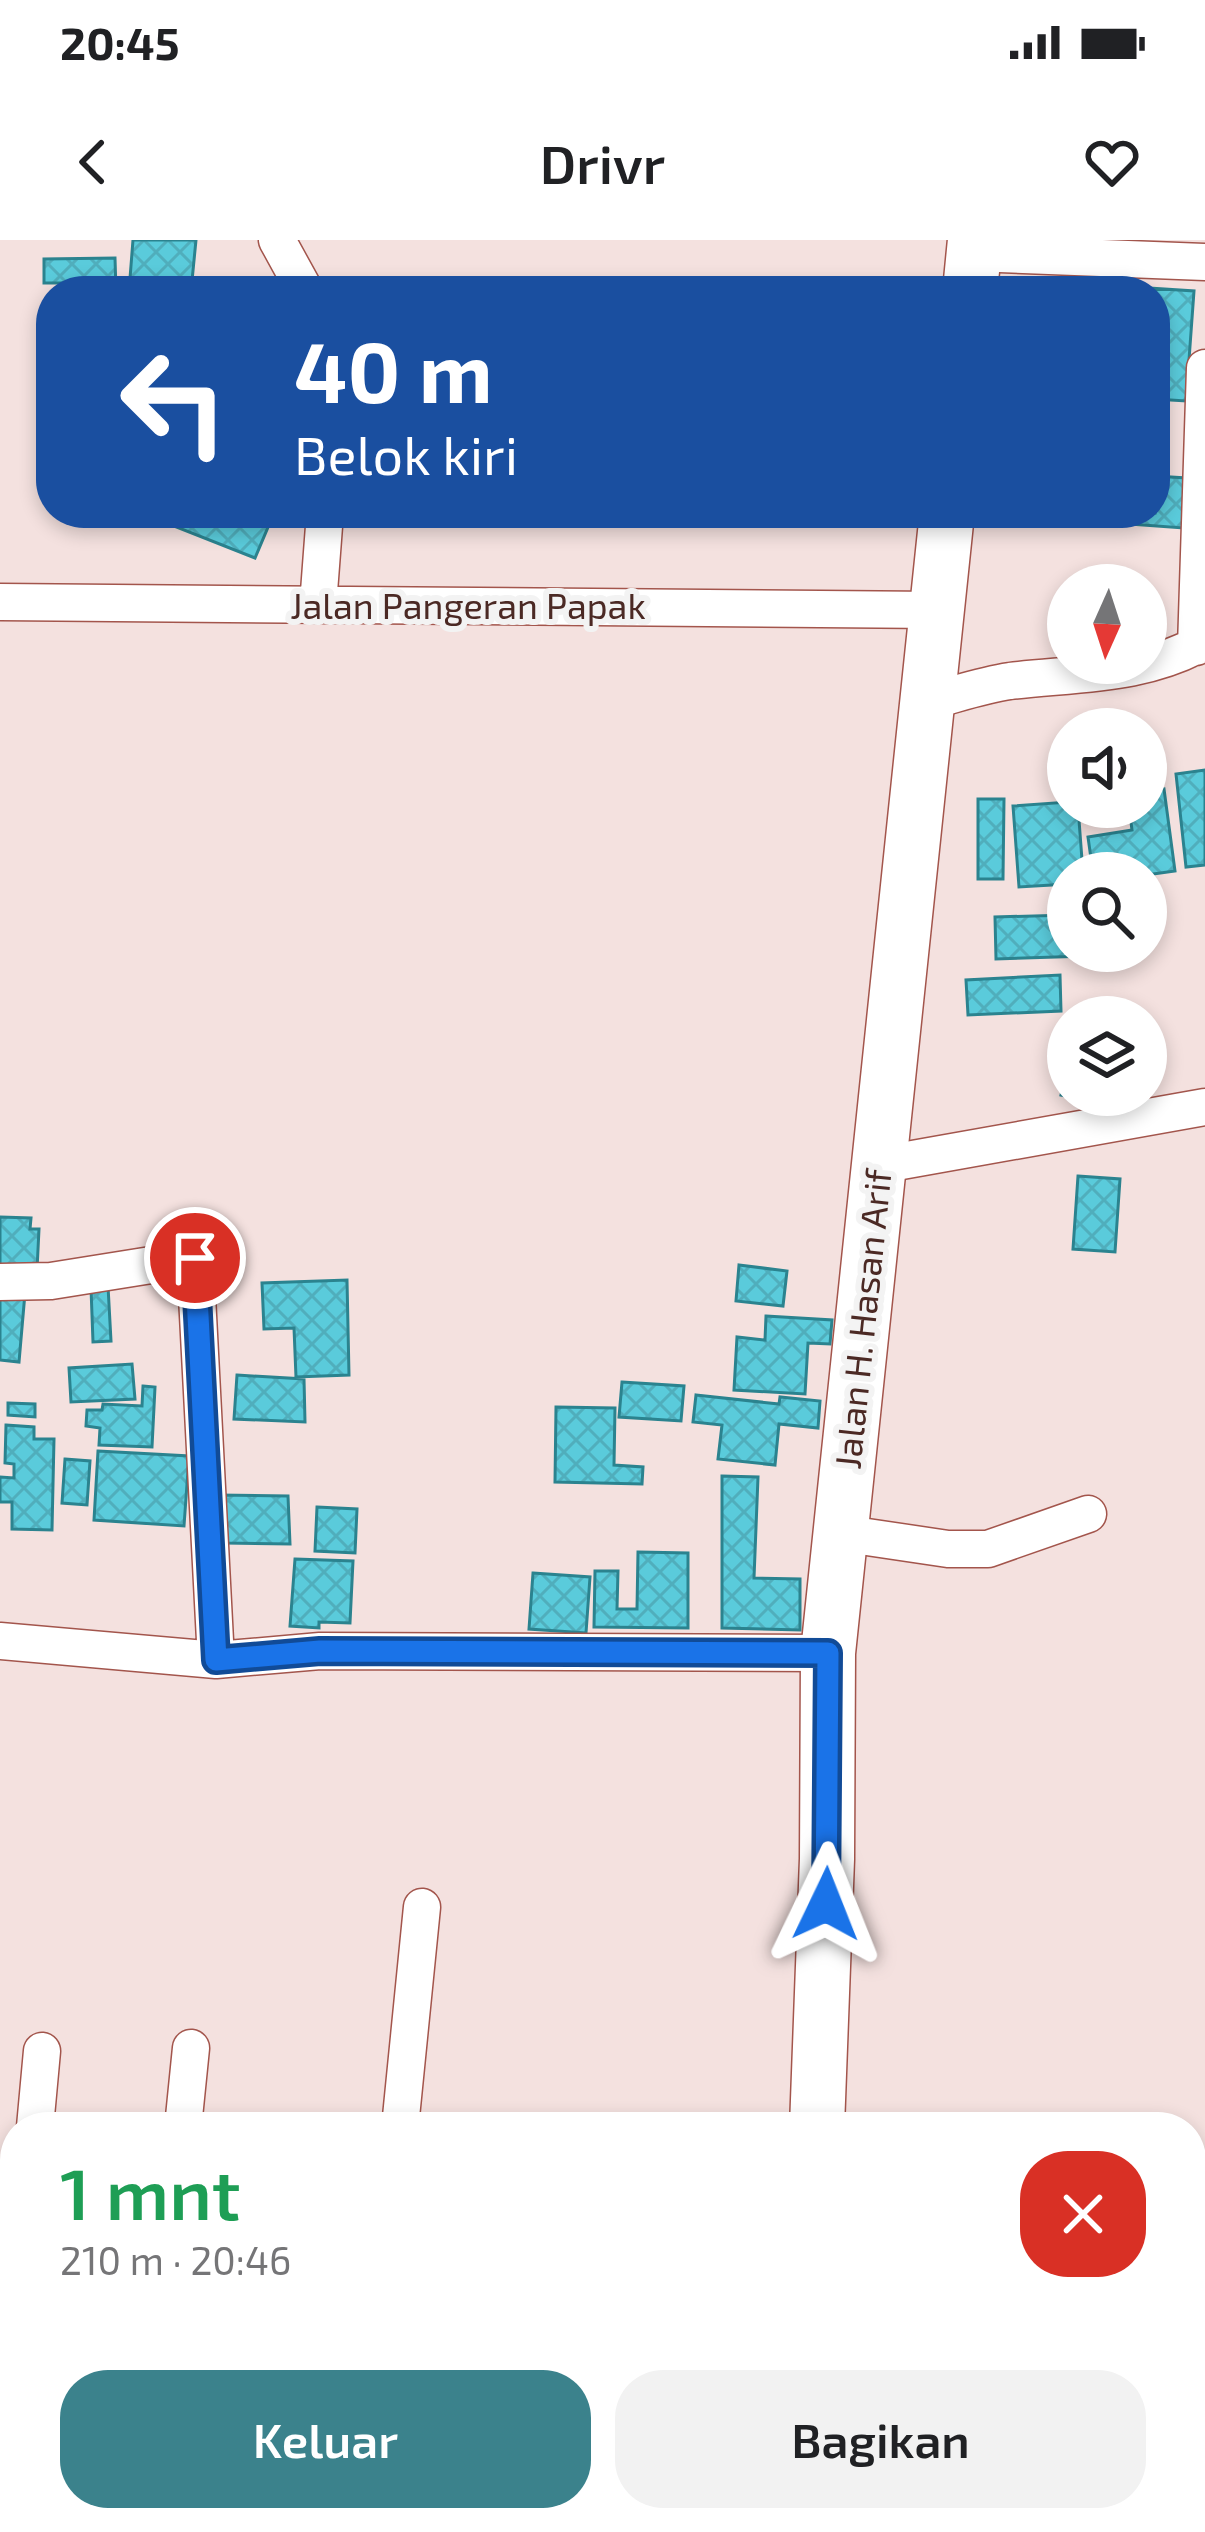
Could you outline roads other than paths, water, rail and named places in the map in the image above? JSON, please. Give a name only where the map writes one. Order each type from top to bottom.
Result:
[{"type":"main road","name":"Jalan H. Hasan Arif","points":[[818,2112],[827,1858],[828,1653],[945,528]]},
{"type":"street","points":[[277,240],[297,276]]},
{"type":"street","points":[[973,262],[1205,262]]},
{"type":"street","points":[[926,702],[1006,681],[1083,676],[1162,663],[1200,644],[1205,368]]},
{"type":"street","points":[[318,604],[324,528]]},
{"type":"street","name":"Jalan Pangeran Papak","points":[[0,602],[937,610]]},
{"type":"street","points":[[879,1165],[1205,1106]]},
{"type":"street","points":[[0,1282],[51,1281],[195,1258],[216,1660]]},
{"type":"street","points":[[840,1533],[948,1549],[988,1549],[1088,1514]]},
{"type":"street","points":[[0,1641],[216,1660],[320,1651],[828,1653]]},
{"type":"street","points":[[402,2112],[422,1907]]},
{"type":"street","points":[[185,2112],[191,2048]]},
{"type":"street","points":[[36,2112],[42,2051]]}]
